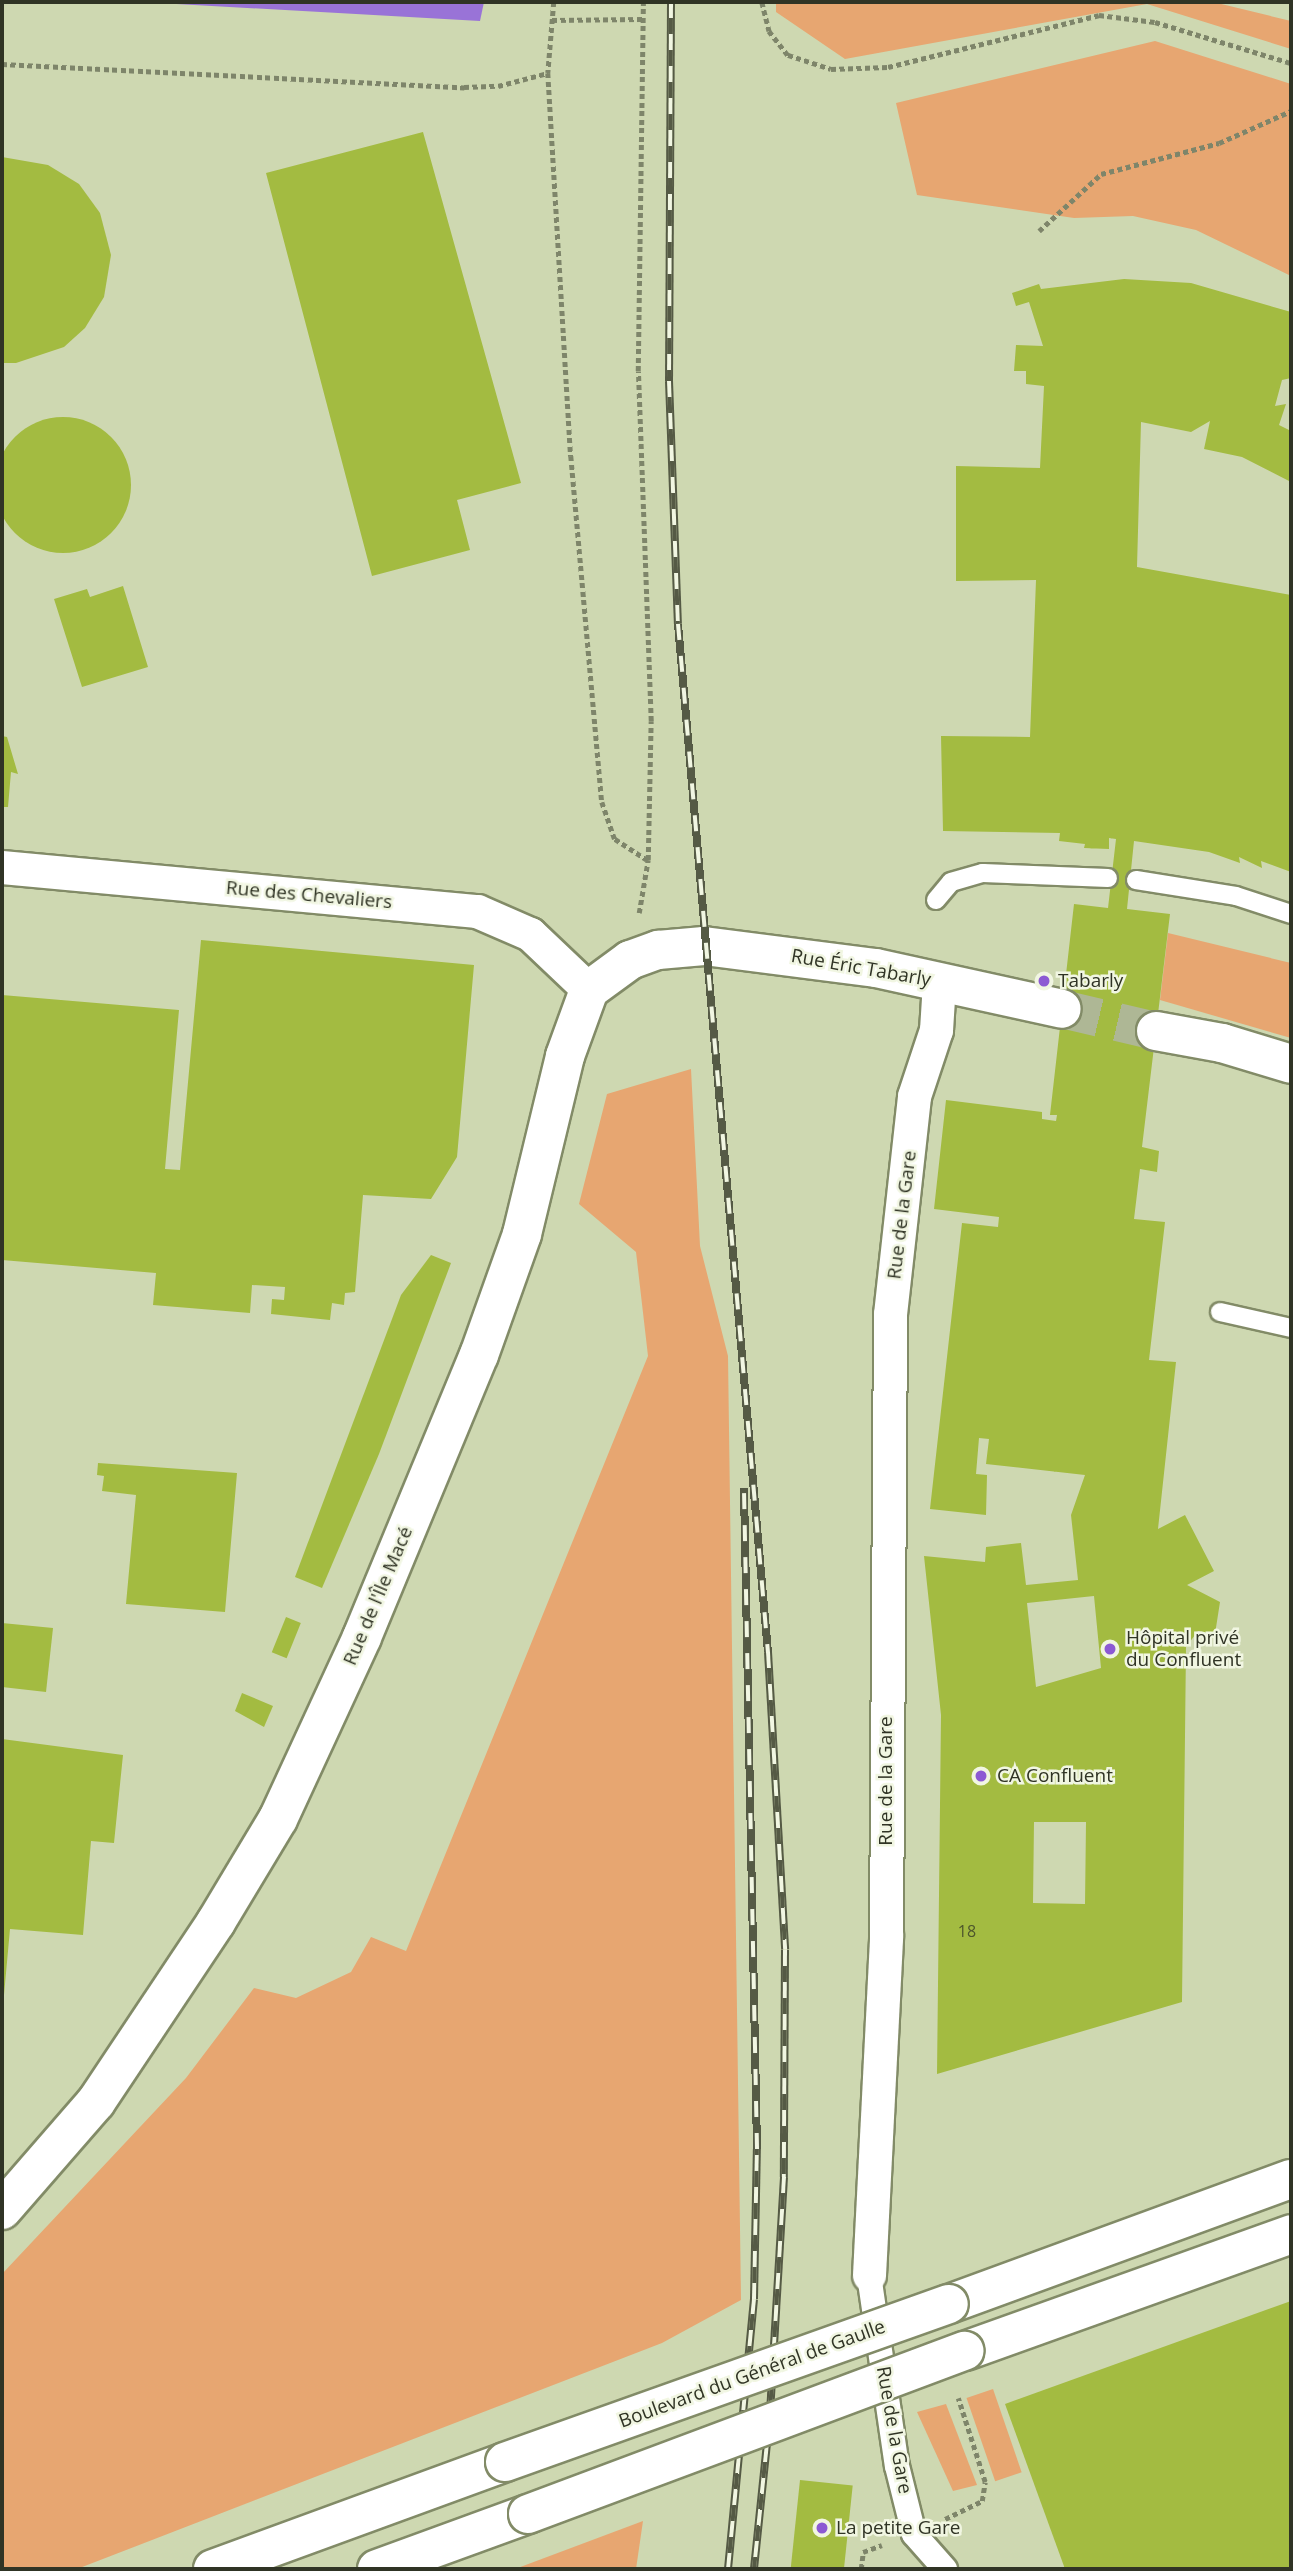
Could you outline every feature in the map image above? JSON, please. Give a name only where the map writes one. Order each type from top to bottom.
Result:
[{"type":"main road","name":"Rue Éric Tabarly","points":[[589,990],[622,965],[658,950],[704,946],[767,951],[939,982],[1062,1009]]},
{"type":"main road","name":"Rue de l'Île Macé","points":[[2,2210],[96,2102],[216,1922],[278,1819],[362,1637],[479,1355],[522,1234],[565,1056],[589,990]]},
{"type":"main road","points":[[1156,1031],[1222,1043],[1291,1063]]},
{"type":"main road","name":"Boulevard du Général de Gaulle","points":[[213,2569],[1291,2179]]},
{"type":"main road","points":[[377,2569],[965,2351],[1291,2234]]},
{"type":"street","name":"Rue des Chevaliers","points":[[2,867],[477,911],[530,934],[589,990]]},
{"type":"street","name":"Rue de la Gare","points":[[939,982],[936,1030],[914,1097],[890,1314],[886,1936],[869,2275],[897,2466],[914,2534],[945,2569]]},
{"type":"lane","points":[[936,901],[951,882],[983,873],[1108,878]]},
{"type":"lane","points":[[1136,880],[1236,896],[1291,914]]},
{"type":"lane","points":[[1220,1312],[1291,1328]]},
{"type":"path","points":[[554,2],[548,73],[571,456],[601,802],[615,839],[648,860],[651,720],[638,372],[643,2]]},
{"type":"path","points":[[762,2],[769,31],[788,55],[831,69],[888,67],[1099,15],[1155,22],[1291,63]]},
{"type":"path","points":[[552,20],[642,19]]},
{"type":"path","points":[[2,64],[464,87],[498,86],[548,73]]},
{"type":"path","points":[[1039,231],[1101,174],[1219,144],[1291,111]]},
{"type":"path","points":[[914,2534],[982,2501],[985,2482],[956,2391]]},
{"type":"shaded area","points":[[141,2],[484,2],[480,21]]},
{"type":"shaded area","points":[[776,2],[1213,2],[1291,21],[1291,49],[1147,4],[845,59],[776,12]]},
{"type":"shaded area","points":[[1155,41],[1291,84],[1291,276],[1196,230],[1133,216],[1074,218],[917,195],[896,103]]},
{"type":"shaded area","points":[[1168,933],[1291,963],[1291,1038],[1160,1000]]},
{"type":"shaded area","points":[[691,1069],[700,1246],[728,1356],[741,2300],[662,2343],[77,2569],[2,2569],[2,2274],[186,2078],[254,1988],[296,1998],[351,1972],[371,1937],[406,1951],[648,1356],[636,1252],[579,1204],[607,1094]]},
{"type":"shaded area","points":[[993,2389],[1022,2472],[995,2481],[967,2398]]},
{"type":"shaded area","points":[[946,2404],[977,2485],[953,2491],[917,2412]]},
{"type":"shaded area","points":[[643,2521],[636,2569],[515,2569]]},
{"type":"building","points":[[423,132],[521,483],[457,500],[470,550],[372,576],[266,173]]},
{"type":"building","points":[[2,157],[48,165],[79,184],[100,213],[111,255],[104,297],[85,328],[64,347],[16,363],[2,363]]},
{"type":"building","points":[[1124,279],[1191,283],[1291,312],[1291,378],[1282,380],[1275,406],[1286,404],[1279,425],[1291,431],[1291,482],[1242,457],[1204,449],[1210,421],[1191,432],[1141,422],[1137,567],[1291,595],[1291,872],[1261,861],[1262,868],[1239,857],[1240,863],[1209,852],[1134,841],[1127,909],[1170,914],[1142,1147],[1159,1151],[1157,1172],[1140,1169],[1134,1219],[1165,1222],[1149,1360],[1176,1362],[1158,1529],[1185,1515],[1214,1571],[1187,1585],[1220,1602],[1215,1634],[1198,1631],[1186,1647],[1182,2002],[937,2074],[941,1715],[924,1556],[985,1562],[986,1547],[1021,1543],[1026,1585],[1078,1580],[1071,1515],[1085,1475],[986,1464],[989,1439],[979,1438],[976,1474],[987,1475],[986,1515],[930,1509],[962,1223],[998,1227],[999,1217],[934,1209],[946,1100],[1042,1112],[1042,1119],[1056,1121],[1057,1115],[1050,1115],[1074,904],[1108,908],[1116,839],[1109,838],[1109,849],[1084,848],[1085,844],[1059,841],[1060,833],[943,831],[941,736],[1030,737],[1036,580],[956,581],[956,466],[1040,468],[1044,386],[1026,384],[1026,371],[1014,371],[1016,345],[1043,346],[1029,302],[1016,306],[1012,293],[1039,284],[1041,289]],"holes":[[[1094,1596],[1101,1668],[1036,1687],[1027,1603]],[[1034,1822],[1086,1822],[1085,1904],[1033,1903]]]},
{"type":"building","points":[[63,417],[89,422],[111,437],[126,459],[131,485],[126,511],[111,533],[89,548],[63,553],[37,548],[15,533],[0,511],[-5,485],[0,459],[15,437],[37,422]]},
{"type":"building","points":[[123,586],[148,667],[82,687],[54,599],[87,589],[90,597]]},
{"type":"building","points":[[2,736],[7,737],[18,774],[11,772],[8,807],[2,807]]},
{"type":"building","points":[[201,940],[474,965],[457,1157],[431,1199],[363,1195],[355,1292],[345,1293],[344,1305],[332,1303],[330,1320],[271,1314],[272,1299],[284,1300],[285,1287],[252,1285],[250,1313],[153,1305],[156,1273],[2,1260],[2,995],[179,1010],[165,1169],[180,1170]]},
{"type":"building","points":[[431,1255],[451,1263],[379,1454],[322,1588],[295,1577],[401,1295]]},
{"type":"building","points":[[98,1463],[237,1473],[225,1612],[126,1604],[136,1495],[102,1491],[104,1476],[97,1475]]},
{"type":"building","points":[[286,1617],[301,1623],[287,1658],[272,1652]]},
{"type":"building","points":[[2,1623],[53,1628],[46,1692],[2,1687]]},
{"type":"building","points":[[242,1693],[273,1706],[264,1727],[235,1711]]},
{"type":"building","points":[[2,1739],[123,1755],[114,1843],[91,1841],[83,1935],[10,1929],[4,1995]]},
{"type":"building","points":[[1291,2301],[1291,2569],[1065,2569],[1005,2404]]},
{"type":"building","name":"La petite Gare","points":[[800,2480],[853,2486],[844,2569],[791,2569]]},
{"type":"tunnel","points":[[1062,1009],[1156,1031]]},
{"type":"railway","points":[[671,2],[669,381],[678,624],[768,1652],[785,1950],[784,2177],[770,2414],[754,2569]]},
{"type":"railway","points":[[728,2569],[754,2299],[757,2149],[744,1488]]},
{"type":"place","name":"Tabarly","points":[[1044,981]]},
{"type":"place","name":"Hôpital privé du Confluent","points":[[1110,1649]]},
{"type":"place","name":"CA Confluent","points":[[981,1776]]},
{"type":"place","name":"La petite Gare","points":[[822,2528]]}]
